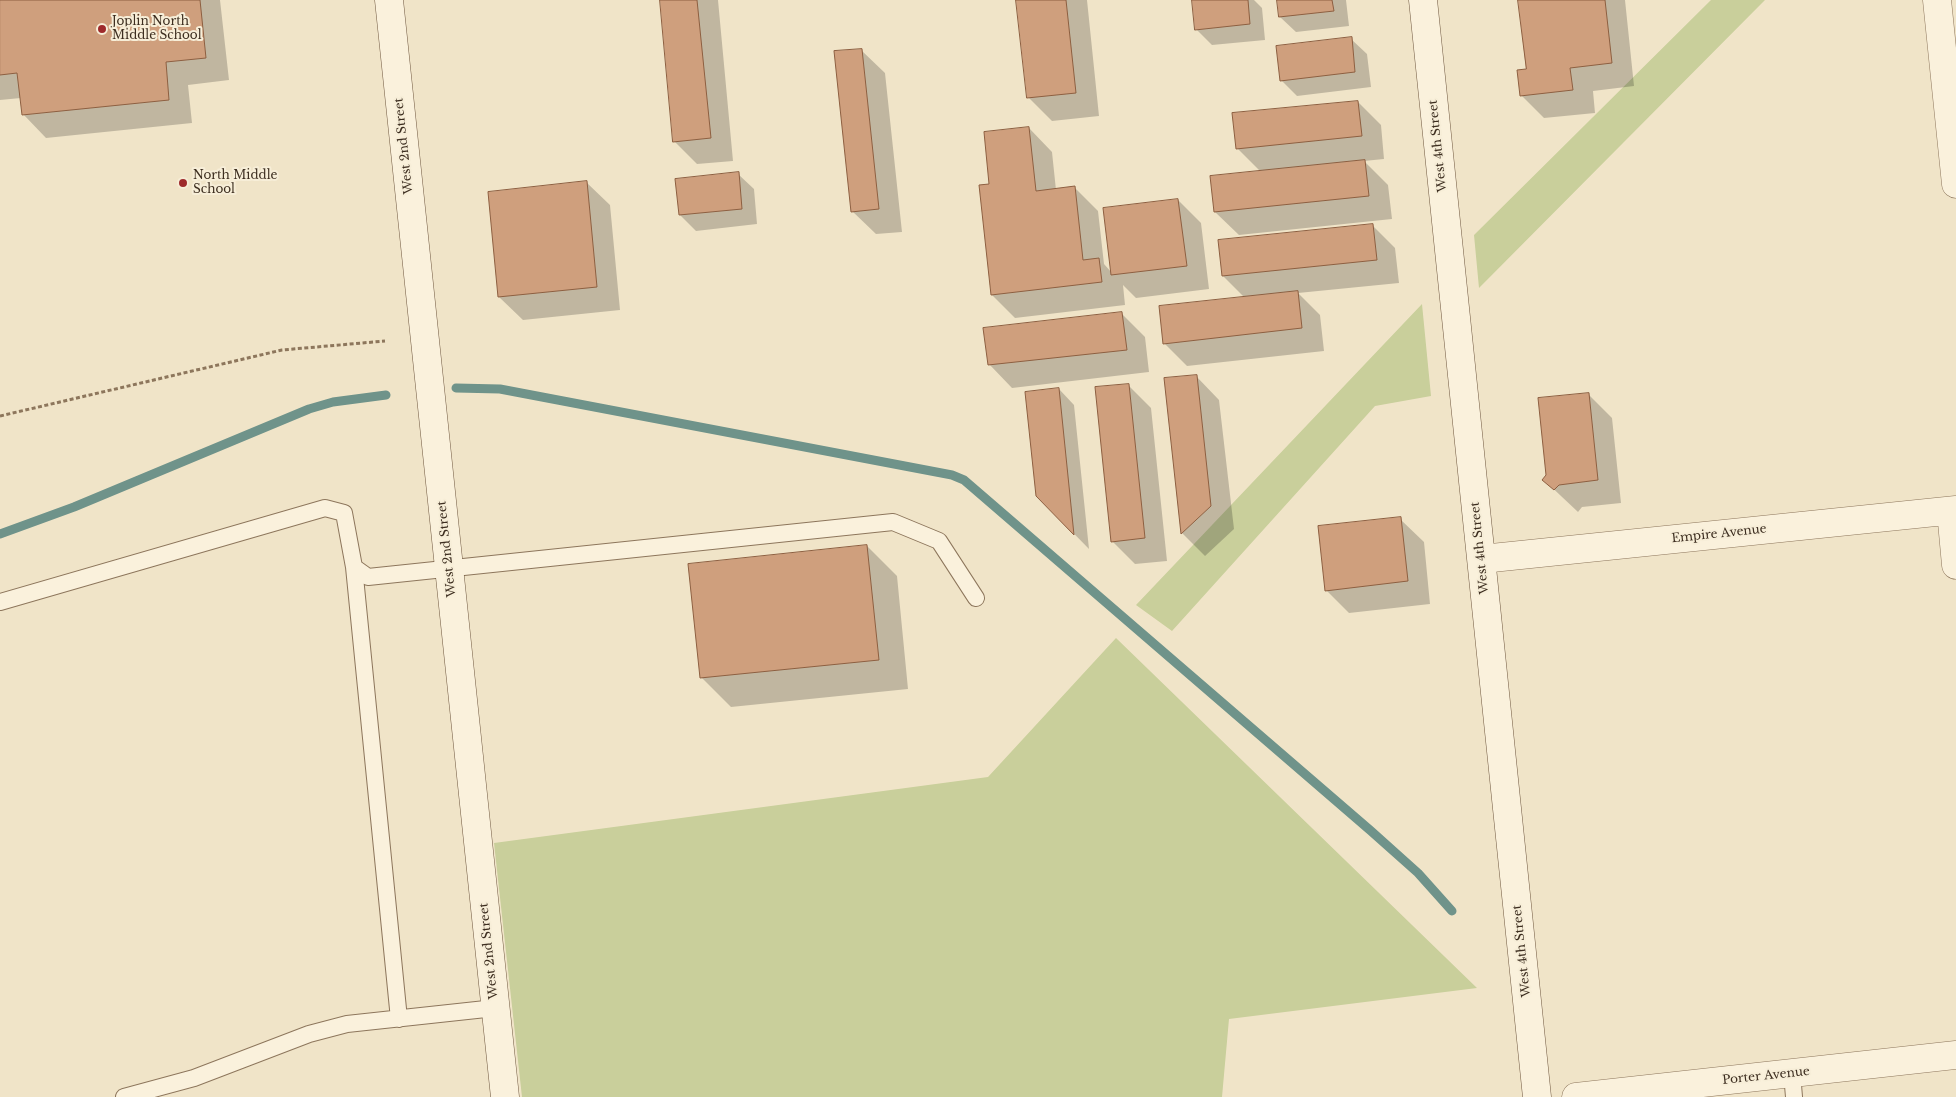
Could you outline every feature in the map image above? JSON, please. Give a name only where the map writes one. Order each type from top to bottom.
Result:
[{"type":"street","name":"West 2nd Street","points":[[389,0],[505,1097]]},
{"type":"street","name":"West 4th Street","points":[[1423,0],[1538,1097]]},
{"type":"street","points":[[1937,0],[1956,184]]},
{"type":"street","name":"Empire Avenue","points":[[1482,559],[1953,511]]},
{"type":"street","points":[[1953,511],[1956,565]]},
{"type":"street","name":"Porter Avenue","points":[[1576,1097],[1793,1085],[1956,1055]]},
{"type":"lane","points":[[0,602],[325,508],[344,513],[354,568],[399,1019]]},
{"type":"lane","points":[[354,568],[368,577],[893,522],[939,541],[976,598]]},
{"type":"lane","points":[[124,1097],[194,1078],[309,1034],[346,1024],[495,1008]]},
{"type":"path","points":[[0,416],[282,350],[385,341]]},
{"type":"green space","points":[[1711,0],[1765,0],[1479,288],[1474,235]]},
{"type":"green space","points":[[1422,304],[1431,396],[1375,406],[1172,631],[1136,605]]},
{"type":"green space","points":[[1116,638],[1477,988],[1229,1019],[1222,1097],[522,1097],[494,843],[988,777]]},
{"type":"building","name":"Joplin North Middle School","points":[[0,0],[200,0],[206,58],[166,62],[169,100],[22,115],[17,73],[0,75]]},
{"type":"building","points":[[660,0],[697,0],[711,138],[673,142]]},
{"type":"building","points":[[1016,0],[1066,0],[1076,93],[1027,98]]},
{"type":"building","points":[[1192,0],[1248,0],[1250,24],[1195,30]]},
{"type":"building","points":[[1277,0],[1332,0],[1334,11],[1279,17]]},
{"type":"building","points":[[1518,0],[1605,0],[1612,63],[1570,68],[1573,90],[1520,96],[1517,70],[1526,69]]},
{"type":"building","points":[[1352,37],[1355,72],[1280,81],[1276,46]]},
{"type":"building","points":[[862,49],[879,209],[851,212],[834,51]]},
{"type":"building","points":[[1358,101],[1362,136],[1236,149],[1232,113]]},
{"type":"building","points":[[1029,127],[1036,191],[1075,186],[1083,260],[1099,258],[1102,282],[991,295],[979,185],[989,184],[984,132]]},
{"type":"building","points":[[1365,160],[1369,196],[1214,212],[1210,176]]},
{"type":"building","points":[[739,172],[742,209],[679,215],[675,179]]},
{"type":"building","points":[[587,181],[597,287],[498,297],[488,192]]},
{"type":"building","points":[[1178,199],[1187,266],[1111,275],[1103,208]]},
{"type":"building","points":[[1373,224],[1377,260],[1222,276],[1218,240]]},
{"type":"building","points":[[1298,291],[1302,328],[1163,344],[1159,306]]},
{"type":"building","points":[[1122,312],[1127,350],[988,365],[983,328]]},
{"type":"building","points":[[1197,375],[1211,506],[1181,534],[1164,378]]},
{"type":"building","points":[[1129,384],[1145,538],[1111,542],[1095,387]]},
{"type":"building","points":[[1059,388],[1074,535],[1036,496],[1025,392]]},
{"type":"building","points":[[1589,393],[1598,480],[1559,485],[1554,490],[1542,480],[1546,475],[1538,398]]},
{"type":"building","points":[[1401,517],[1408,581],[1325,591],[1318,526]]},
{"type":"building","points":[[867,545],[879,660],[700,678],[688,564]]},
{"type":"waterway","points":[[456,388],[500,389],[952,475],[964,480],[1371,831],[1418,873],[1452,911]]},
{"type":"waterway","points":[[0,534],[74,507],[309,409],[333,402],[386,395]]},
{"type":"place","name":"Joplin North Middle School","points":[[102,29]]},
{"type":"place","name":"North Middle School","points":[[183,183]]}]
